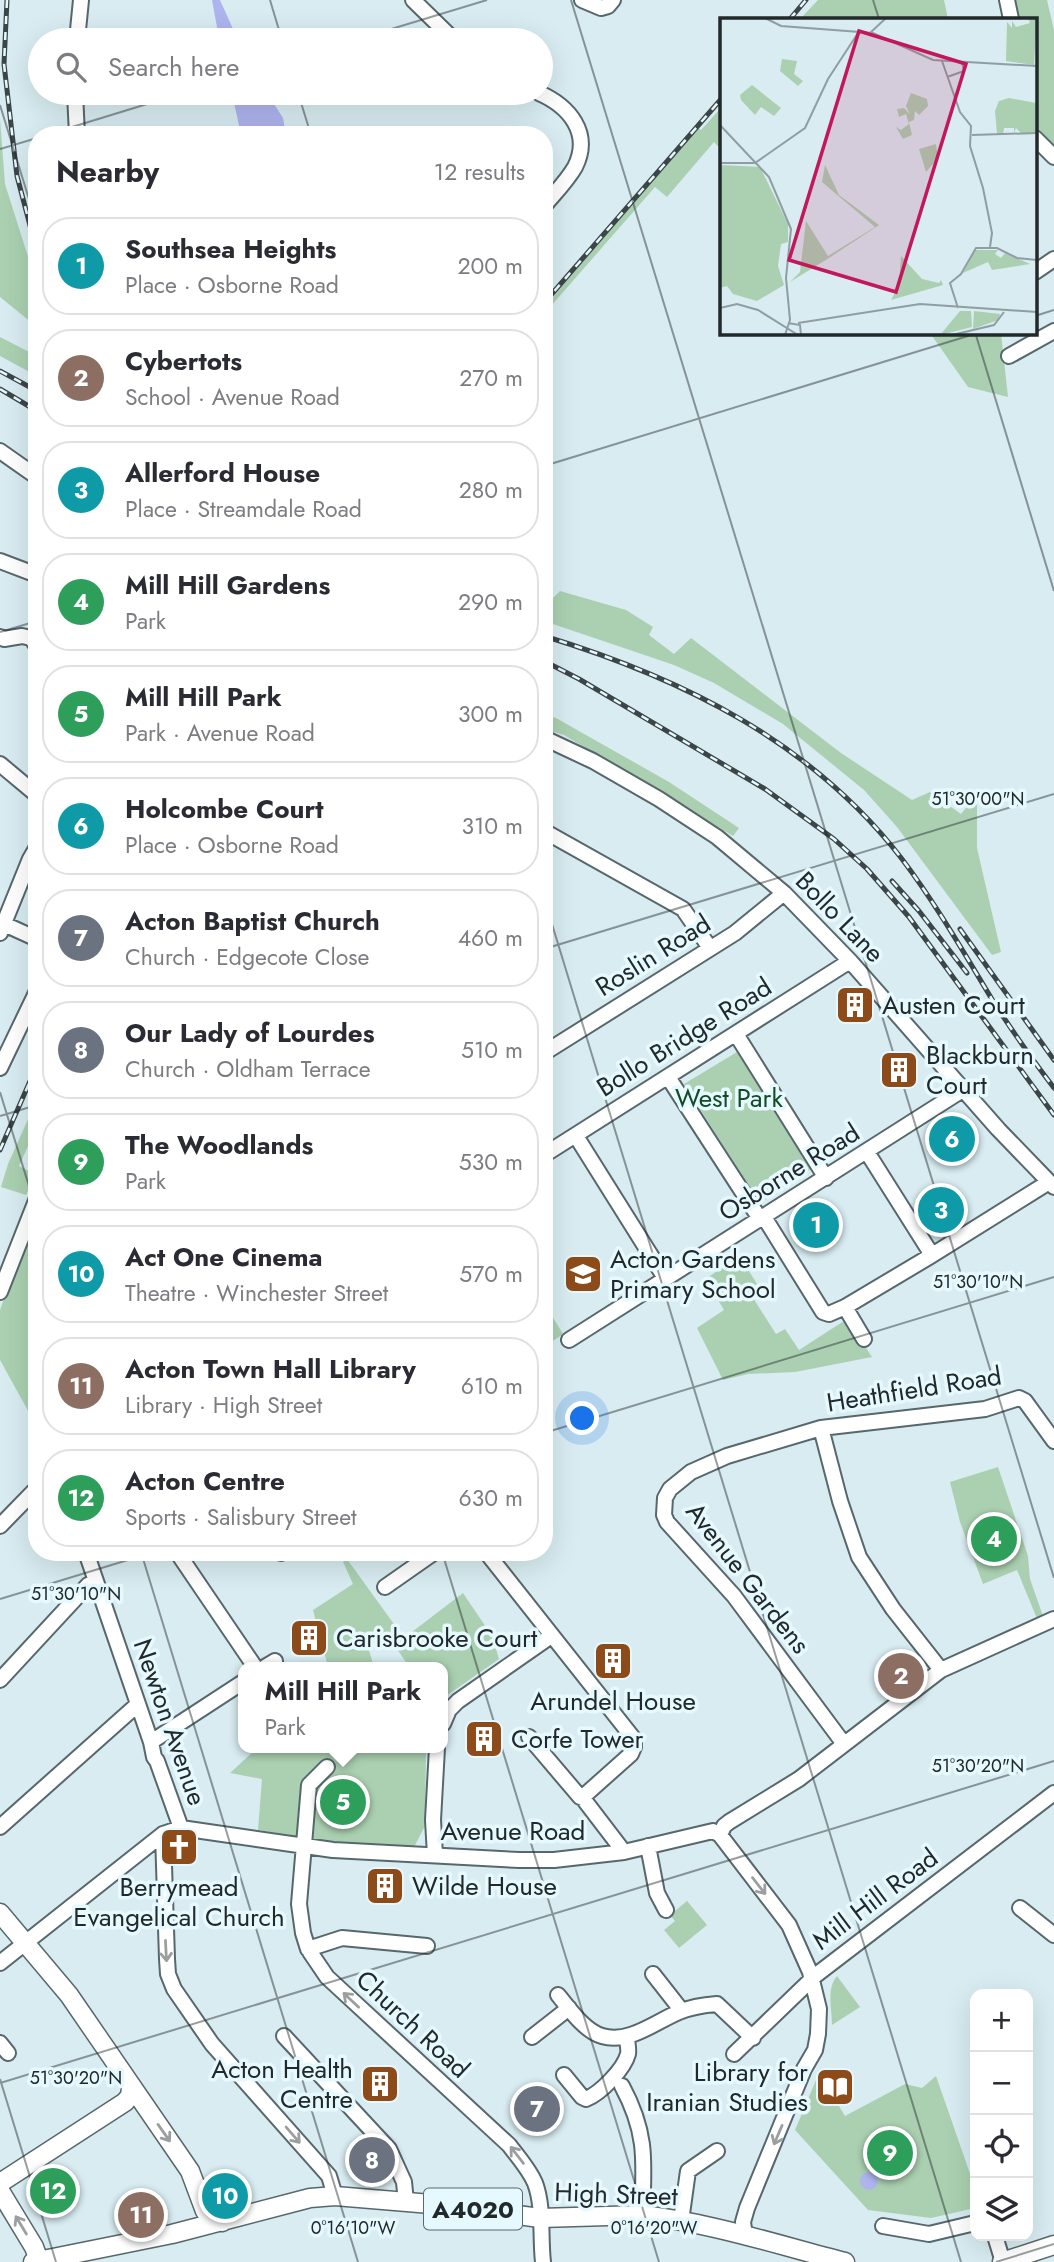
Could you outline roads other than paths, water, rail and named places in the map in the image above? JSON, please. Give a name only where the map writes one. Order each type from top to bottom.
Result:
[{"type":"main road","points":[[0,1913],[69,1996],[128,2095],[144,2105],[190,2171],[205,2211],[222,2222]]},
{"type":"main road","points":[[0,2183],[128,2095]]},
{"type":"main road","points":[[0,2191],[34,2247],[37,2262]]},
{"type":"main road","name":"High Street","points":[[37,2262],[222,2222],[310,2198],[335,2196],[540,2218],[642,2215],[746,2236],[845,2262]]},
{"type":"main road","points":[[187,2230],[199,2197]]},
{"type":"main road","points":[[1002,2262],[1054,2245]]},
{"type":"street","points":[[78,28],[81,0]]},
{"type":"street","points":[[413,0],[442,28]]},
{"type":"street","points":[[582,0],[601,8],[608,6],[613,0]]},
{"type":"street","points":[[1007,0],[1011,18]]},
{"type":"street","points":[[553,100],[567,109],[576,124],[579,139],[579,156],[574,168],[553,195]]},
{"type":"street","points":[[76,105],[77,126]]},
{"type":"street","points":[[1036,139],[1054,157]]},
{"type":"street","points":[[1036,271],[1054,259]]},
{"type":"street","points":[[1009,356],[1054,331]]},
{"type":"street","points":[[0,451],[28,471]]},
{"type":"street","points":[[0,561],[28,572]]},
{"type":"street","points":[[0,637],[28,637]]},
{"type":"street","name":"Bollo Lane","points":[[553,742],[593,761],[717,836],[784,892],[850,961],[1051,1185]]},
{"type":"street","points":[[0,764],[28,787]]},
{"type":"street","points":[[553,836],[683,909],[710,948]]},
{"type":"street","points":[[28,863],[3,918],[28,933]]},
{"type":"street","name":"Roslin Road","points":[[553,1047],[735,933],[784,892]]},
{"type":"street","name":"Bollo Bridge Road","points":[[553,1150],[850,961]]},
{"type":"street","points":[[0,1068],[28,1009]]},
{"type":"street","points":[[736,1034],[826,1178]]},
{"type":"street","points":[[668,1077],[823,1312],[829,1314],[1051,1185]]},
{"type":"street","name":"Osborne Road","points":[[569,1340],[762,1218],[782,1210],[826,1178],[964,1090]]},
{"type":"street","points":[[576,1136],[665,1278]]},
{"type":"street","points":[[867,1152],[932,1255]]},
{"type":"street","points":[[0,1292],[28,1221]]},
{"type":"street","points":[[845,1307],[864,1339]]},
{"type":"street","name":"Heathfield Road","points":[[803,1434],[821,1429],[985,1409],[1019,1398],[1026,1401],[1054,1441]]},
{"type":"street","points":[[821,1429],[840,1501],[859,1557],[893,1609],[941,1670]]},
{"type":"street","name":"Avenue Gardens","points":[[803,1434],[727,1456],[691,1472],[670,1489],[664,1498],[664,1516],[676,1533],[734,1596],[844,1744]]},
{"type":"street","points":[[0,1527],[28,1498]]},
{"type":"street","name":"Newton Avenue","points":[[89,1561],[151,1742],[153,1757],[158,1761],[181,1828]]},
{"type":"street","points":[[183,1561],[252,1662]]},
{"type":"street","points":[[385,1587],[422,1561]]},
{"type":"street","points":[[493,1561],[634,1738],[631,1754],[591,1788],[585,1799]]},
{"type":"street","points":[[0,1680],[88,1585],[95,1582]]},
{"type":"street","name":"Avenue Road","points":[[0,1963],[163,1834],[181,1828],[333,1850],[519,1860],[554,1860],[624,1852],[707,1831],[722,1830],[799,1779],[941,1670],[1054,1619]]},
{"type":"street","points":[[448,1712],[458,1701],[551,1636]]},
{"type":"street","points":[[151,1742],[238,1685]]},
{"type":"street","points":[[0,1827],[137,1705]]},
{"type":"street","points":[[529,1737],[580,1797],[585,1799],[624,1852]]},
{"type":"street","points":[[435,1855],[433,1819],[437,1753]]},
{"type":"street","name":"Church Road","points":[[327,1767],[309,1785],[299,1914],[308,1949],[327,1977],[523,2162],[535,2183],[539,2200],[543,2262]]},
{"type":"street","name":"Mill Hill Road","points":[[734,2054],[812,1979],[1054,1793]]},
{"type":"street","points":[[722,1830],[792,1930],[812,1979],[819,2009],[817,2043],[747,2208],[743,2222],[746,2236]]},
{"type":"street","points":[[163,1834],[168,1974],[174,1989],[212,2044],[332,2181],[335,2196]]},
{"type":"street","points":[[648,1846],[657,1893],[666,1910]]},
{"type":"street","points":[[1020,1908],[1054,1936]]},
{"type":"street","points":[[308,1949],[342,1938],[427,1946]]},
{"type":"street","points":[[653,1973],[682,2011]]},
{"type":"street","points":[[558,1994],[588,2028],[602,2036],[627,2037],[682,2011],[717,2004],[753,2038]]},
{"type":"street","points":[[532,2037],[569,2008]]},
{"type":"street","points":[[284,2036],[389,2149],[401,2173],[406,2202]]},
{"type":"street","points":[[564,2075],[582,2097],[586,2099],[595,2096],[611,2081],[628,2054],[627,2037]]},
{"type":"street","points":[[622,2086],[634,2109],[641,2131],[644,2158],[642,2215]]},
{"type":"street","points":[[681,2221],[688,2171],[717,2151]]},
{"type":"street","points":[[883,2226],[929,2234],[970,2224]]},
{"type":"street","points":[[996,2241],[1002,2262]]},
{"type":"water","points":[[205,0],[220,0],[233,28],[214,28]]},
{"type":"water","points":[[235,105],[275,105],[284,126],[239,126]]},
{"type":"water","points":[[869,2172],[875,2175],[878,2181],[875,2187],[869,2190],[863,2187],[860,2181],[863,2175]]},
{"type":"railway","points":[[7,0],[4,64],[17,176],[28,218]]},
{"type":"railway","points":[[791,18],[806,0]]},
{"type":"railway","points":[[553,293],[720,100]]},
{"type":"railway","points":[[0,371],[28,386]]},
{"type":"railway","points":[[0,389],[28,406]]},
{"type":"railway","points":[[553,639],[646,672],[694,694],[741,719],[786,748],[828,781],[866,818],[902,859],[938,911],[1000,1012],[1054,1088]]},
{"type":"railway","points":[[553,666],[765,789],[834,839],[867,869],[909,917],[1054,1115]]},
{"type":"railway","points":[[892,881],[967,973]]},
{"type":"railway","points":[[960,929],[1054,1060]]},
{"type":"railway","points":[[0,1150],[28,1086]]},
{"type":"place","name":"Austen Court","points":[[855,1005]]},
{"type":"place","name":"Blackburn Court","points":[[899,1070]]},
{"type":"place","name":"Holcombe Court","points":[[952,1139]]},
{"type":"place","name":"Allerford House","points":[[941,1210]]},
{"type":"place","name":"Southsea Heights","points":[[816,1225]]},
{"type":"place","name":"Acton Gardens Primary School","points":[[583,1274]]},
{"type":"place","name":"Mill Hill Gardens","points":[[994,1539]]},
{"type":"place","name":"Carisbrooke Court","points":[[309,1638]]},
{"type":"place","name":"Arundel House","points":[[613,1661]]},
{"type":"place","name":"Cybertots","points":[[901,1676]]},
{"type":"place","name":"Corfe Tower","points":[[484,1739]]},
{"type":"place","name":"Mill Hill Park","points":[[343,1802]]},
{"type":"place","name":"Berrymead Evangelical Church","points":[[179,1847]]},
{"type":"place","name":"Wilde House","points":[[385,1886]]},
{"type":"place","name":"Acton Health Centre","points":[[380,2084]]},
{"type":"place","name":"Library for Iranian Studies","points":[[835,2087]]},
{"type":"place","name":"Acton Baptist Church","points":[[537,2109]]},
{"type":"place","name":"The Woodlands","points":[[890,2153]]},
{"type":"place","name":"Our Lady of Lourdes","points":[[372,2160]]},
{"type":"place","name":"Acton Centre","points":[[53,2191]]},
{"type":"place","name":"Act One Cinema","points":[[225,2196]]},
{"type":"place","name":"Acton Town Hall Library","points":[[141,2215]]},
{"type":"park label","name":"West Park","points":[[729,1098]]}]
